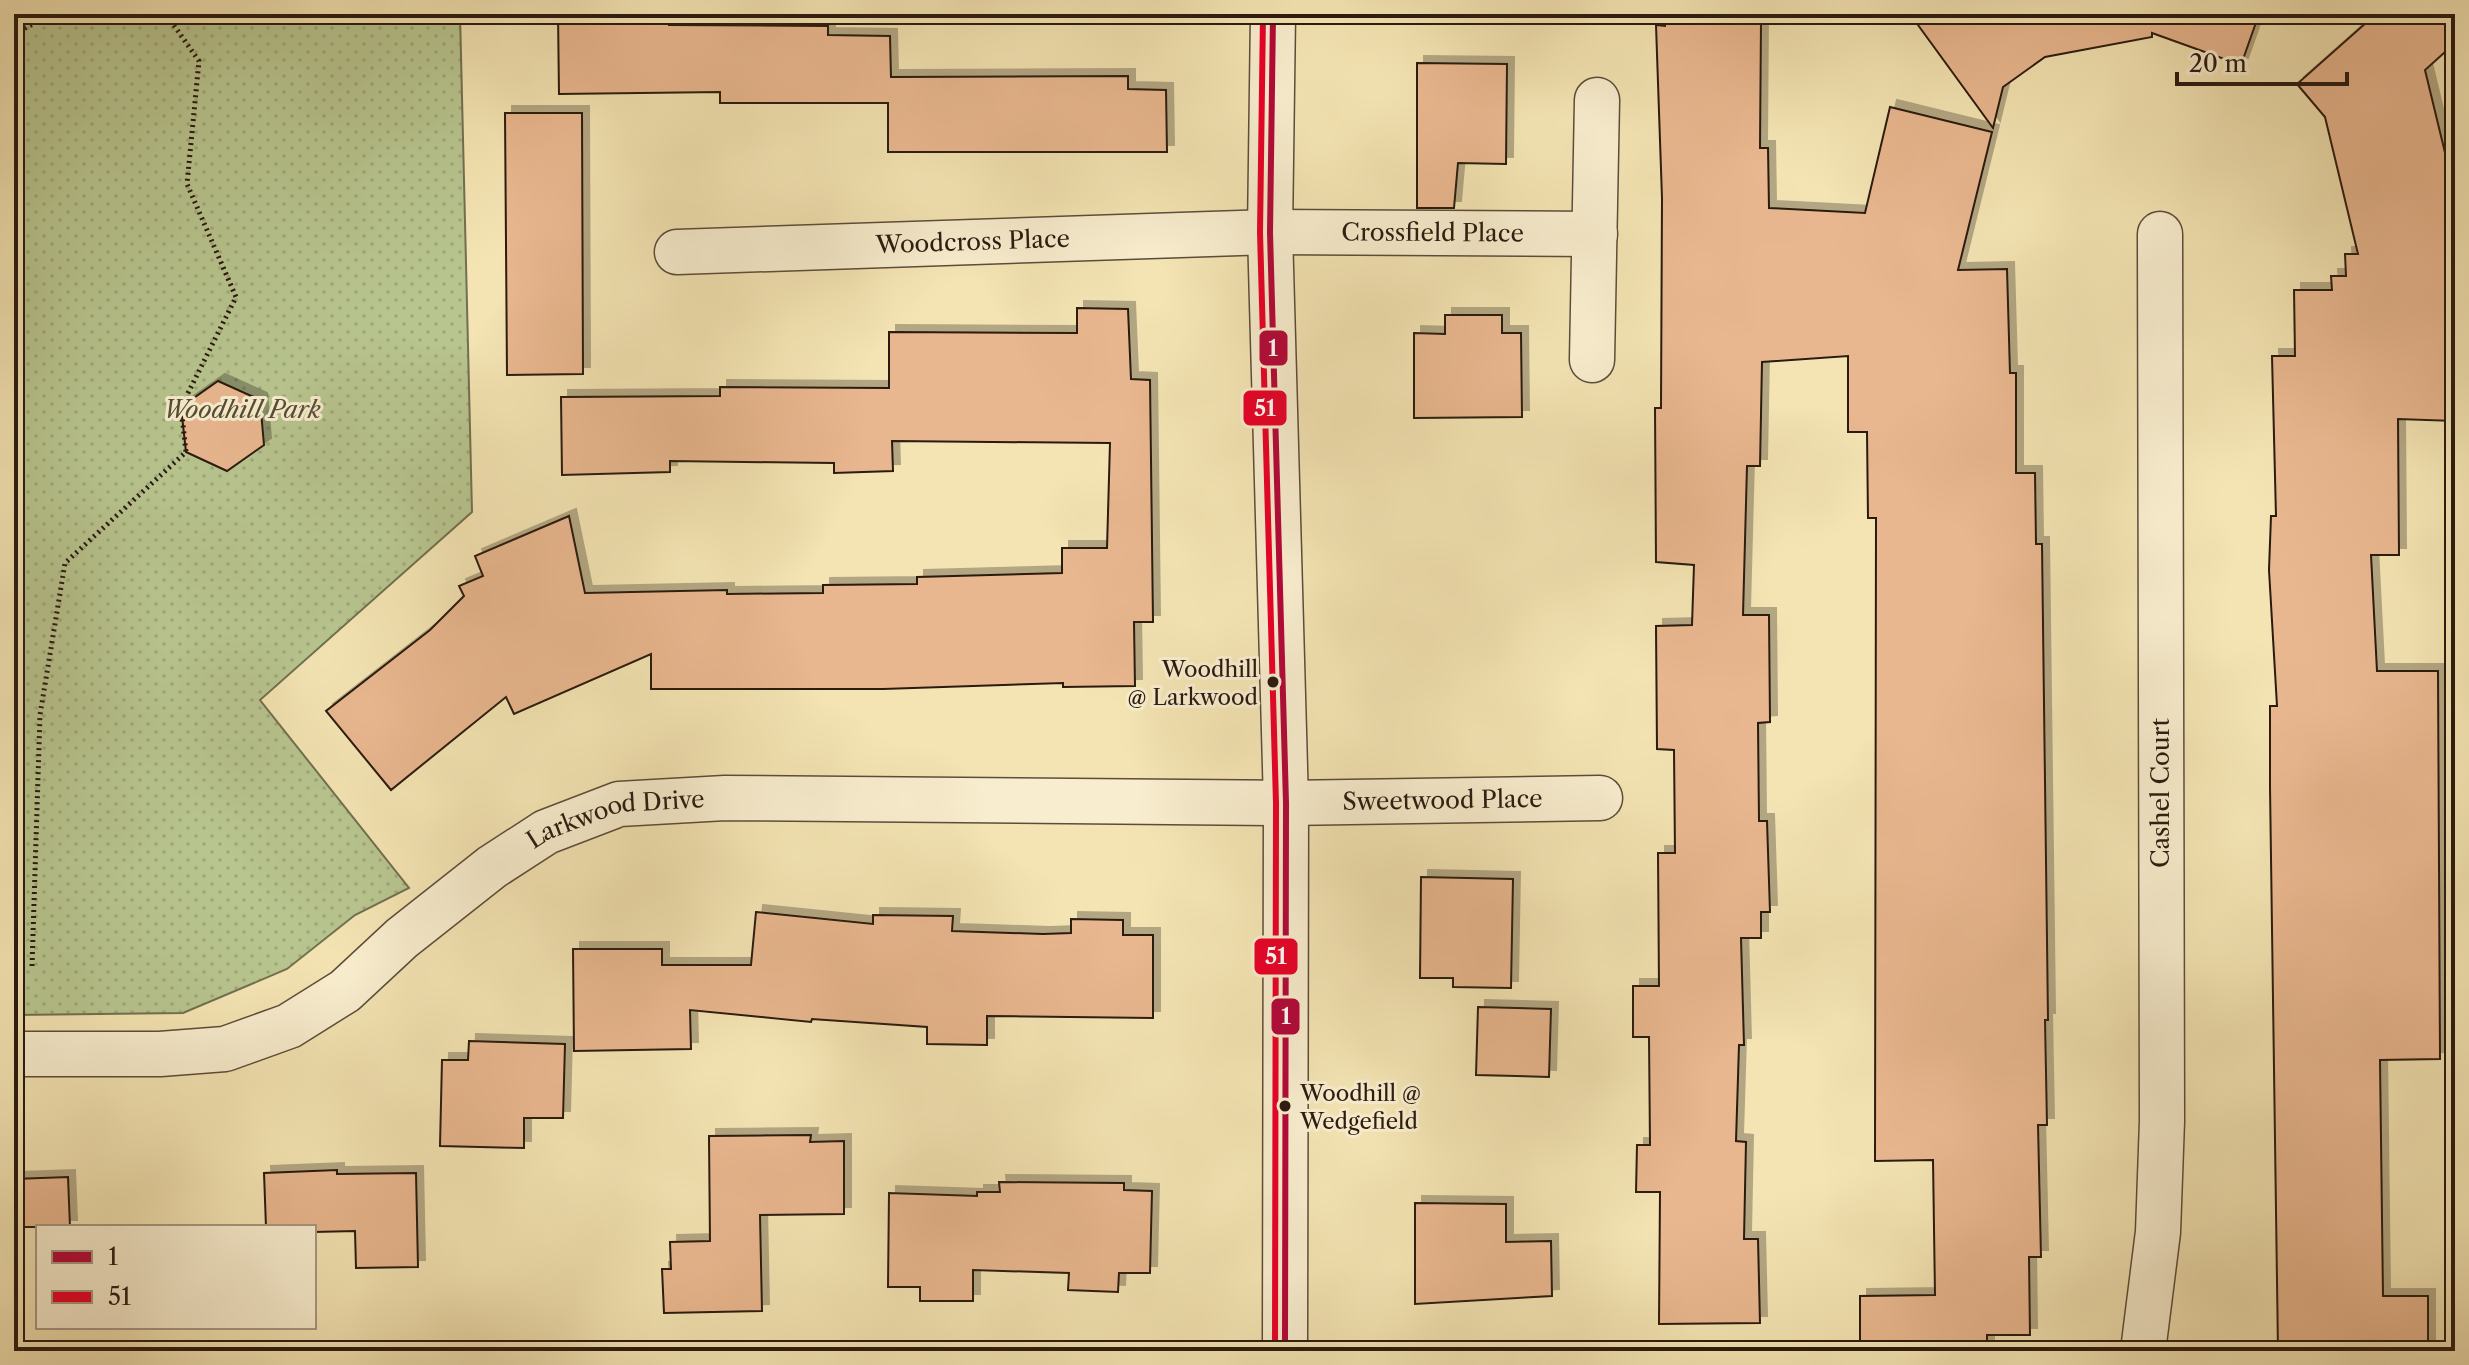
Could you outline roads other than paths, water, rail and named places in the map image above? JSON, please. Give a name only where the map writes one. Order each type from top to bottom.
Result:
[{"type":"street","points":[[1273,14],[1270,232],[1286,803],[1285,1351]]},
{"type":"street","points":[[1592,360],[1597,100]]},
{"type":"street","name":"Crossfield Place","points":[[1270,232],[1595,234]]},
{"type":"street","name":"Woodcross Place","points":[[677,252],[1270,232]]},
{"type":"street","name":"Cashel Court","points":[[2143,1351],[2158,1232],[2162,1121],[2160,234]]},
{"type":"street","name":"Larkwood Drive","points":[[14,1054],[160,1054],[225,1049],[289,1026],[345,991],[402,938],[492,867],[546,832],[619,804],[725,798],[1286,803]]},
{"type":"street","name":"Sweetwood Place","points":[[1286,803],[1600,798]]},
{"type":"place","name":"Woodhill @ Larkwood","points":[[1273,682]]},
{"type":"place","name":"Woodhill @ Wedgefield","points":[[1285,1106]]},
{"type":"park label","name":"Woodhill Park","points":[[242,410]]}]
